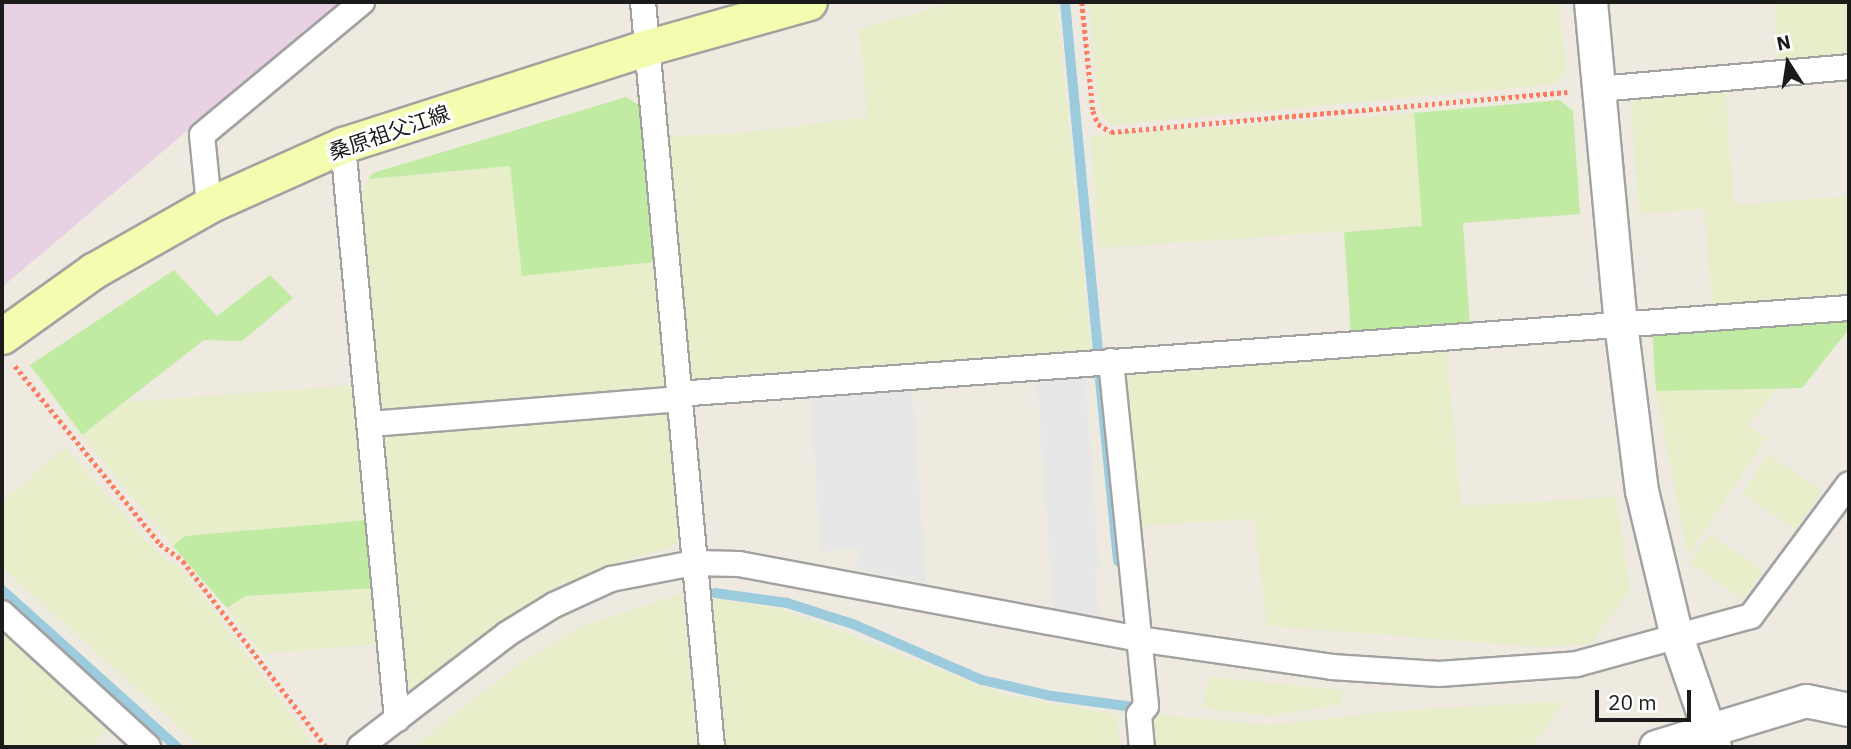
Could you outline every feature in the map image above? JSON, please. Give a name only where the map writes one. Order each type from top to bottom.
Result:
[{"type":"main road","name":"桑原祖父江線","points":[[6,348],[93,271],[209,205],[343,145],[649,47],[809,2]]},
{"type":"street","points":[[209,205],[202,135],[362,2]]},
{"type":"street","points":[[643,2],[712,747]]},
{"type":"street","points":[[1591,2],[1621,323],[1642,491],[1677,637],[1712,740]]},
{"type":"street","points":[[1599,89],[1849,67]]},
{"type":"street","points":[[343,145],[397,719]]},
{"type":"street","points":[[370,424],[1111,361],[1849,309]]},
{"type":"street","points":[[1111,361],[1146,706],[1139,715],[1142,747]]},
{"type":"street","points":[[360,747],[507,635],[554,605],[611,579],[693,563],[739,564],[1138,639],[1332,667],[1439,674],[1577,664],[1751,616],[1849,484]]},
{"type":"street","points":[[2,613],[148,747]]},
{"type":"street","points":[[1656,747],[1712,740],[1806,701],[1849,710]]},
{"type":"path","points":[[1083,2],[1093,111],[1098,124],[1111,132],[1599,89]]},
{"type":"path","points":[[6,348],[160,544],[183,561],[326,747]]},
{"type":"shaded area","points":[[2,2],[340,2],[2,287]]},
{"type":"shaded area","points":[[1085,376],[1099,568],[1095,569],[1099,616],[1053,609],[1037,380]]},
{"type":"shaded area","points":[[912,386],[926,583],[856,569],[859,548],[821,551],[810,394]]},
{"type":"green space","points":[[956,2],[1057,2],[1091,353],[696,384],[690,379],[669,136],[742,133],[868,117],[859,29]]},
{"type":"green space","points":[[1089,2],[1559,2],[1566,72],[1555,84],[1112,125],[1100,112]]},
{"type":"green space","points":[[1774,2],[1849,2],[1849,60],[1780,66]]},
{"type":"green space","points":[[1725,88],[1734,205],[1849,196],[1849,300],[1712,310],[1705,209],[1639,214],[1632,106],[1642,94]]},
{"type":"green space","points":[[626,97],[639,105],[654,262],[522,276],[510,166],[369,179],[373,173]]},
{"type":"green space","points":[[1559,100],[1573,111],[1580,214],[1463,223],[1470,326],[1351,334],[1344,232],[1422,226],[1414,113]]},
{"type":"green space","points":[[1414,113],[1422,226],[1099,248],[1091,136]]},
{"type":"green space","points":[[510,166],[522,275],[654,262],[665,383],[660,391],[384,415],[377,411],[359,196],[369,179]]},
{"type":"green space","points":[[174,270],[217,316],[270,275],[293,298],[242,341],[204,340],[82,435],[30,365]]},
{"type":"green space","points":[[1849,315],[1849,329],[1802,388],[1656,391],[1652,328]]},
{"type":"green space","points":[[1446,347],[1461,506],[1616,497],[1630,591],[1590,644],[1541,647],[1267,626],[1254,519],[1137,526],[1124,370]]},
{"type":"green space","points":[[355,385],[367,520],[185,536],[173,546],[82,435],[125,402]]},
{"type":"green space","points":[[1776,389],[1748,426],[1766,438],[1688,555],[1656,391]]},
{"type":"green space","points":[[661,411],[667,415],[680,537],[673,546],[607,566],[548,592],[404,694],[379,438],[383,434]]},
{"type":"green space","points":[[65,447],[155,551],[181,568],[306,734],[310,747],[202,747],[2,567],[2,503]]},
{"type":"green space","points":[[1768,455],[1822,490],[1796,529],[1742,494]]},
{"type":"green space","points":[[367,520],[374,588],[245,596],[227,608],[173,546],[185,536]]},
{"type":"green space","points":[[1709,534],[1763,570],[1743,599],[1689,563]]},
{"type":"green space","points":[[374,588],[379,644],[261,654],[227,608],[244,596]]},
{"type":"green space","points":[[682,594],[697,747],[413,747],[525,660],[584,626]]},
{"type":"green space","points":[[711,598],[781,609],[1006,695],[1116,715],[1120,747],[724,747]]},
{"type":"green space","points":[[2,626],[113,726],[88,747],[2,747]]},
{"type":"green space","points":[[1208,677],[1342,690],[1341,704],[1268,716],[1203,708]]},
{"type":"green space","points":[[1566,701],[1531,747],[1156,747],[1153,714],[1269,725],[1395,711]]},
{"type":"waterway","points":[[1065,2],[1098,350]]},
{"type":"waterway","points":[[1100,380],[1118,561]]},
{"type":"waterway","points":[[2,590],[177,747]]},
{"type":"waterway","points":[[715,593],[787,603],[853,624],[982,680],[1052,696],[1133,707]]}]
